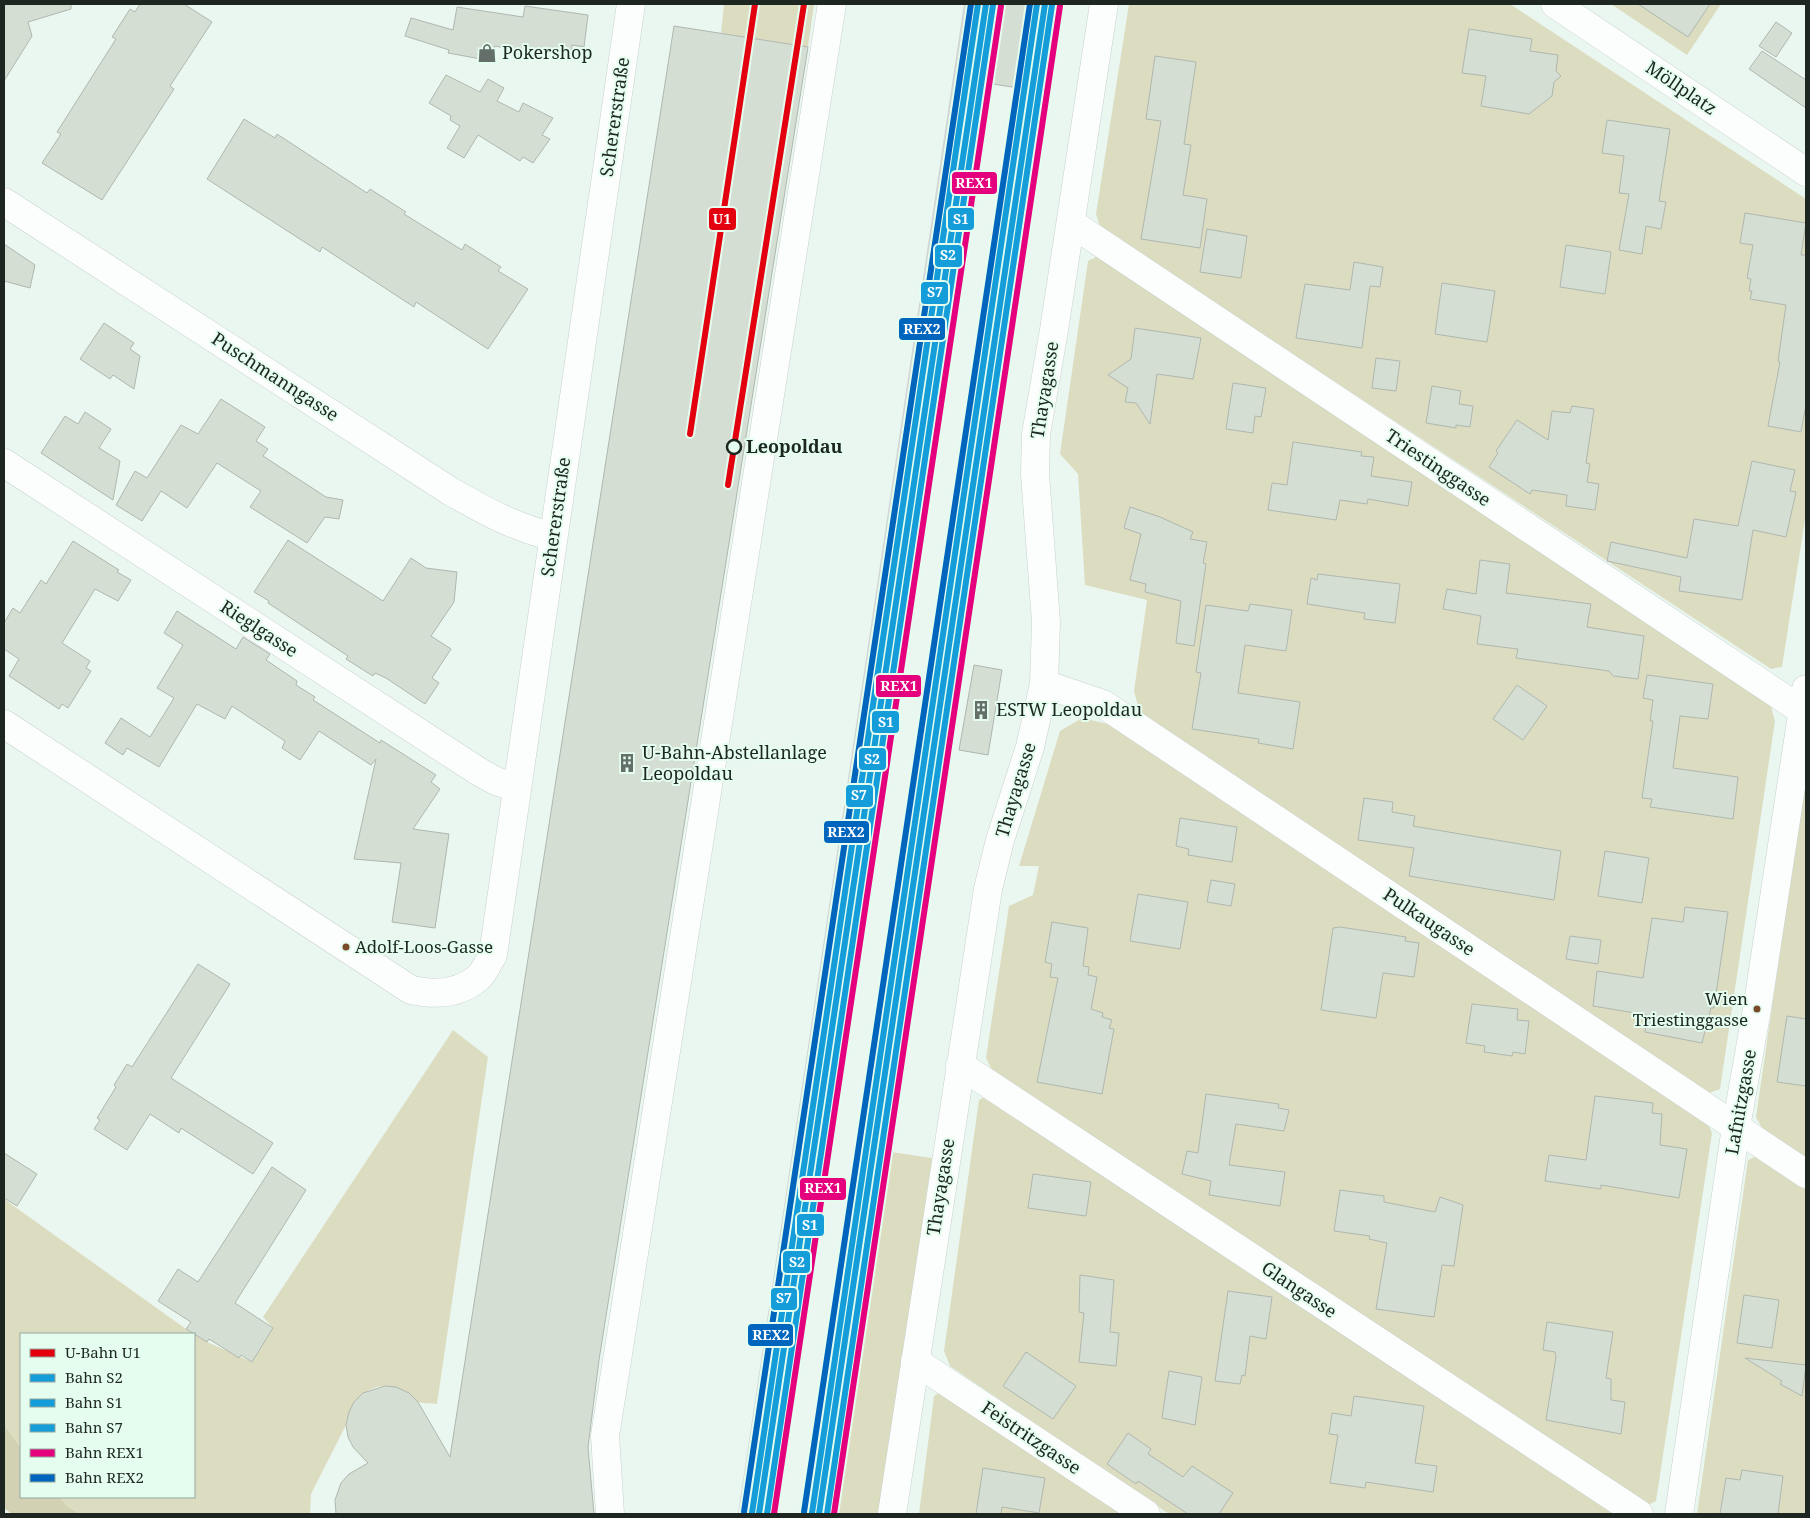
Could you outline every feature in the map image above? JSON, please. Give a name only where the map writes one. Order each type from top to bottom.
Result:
[{"type":"street","name":"Schererstraße","points":[[4,724],[411,990],[432,994],[455,991],[479,977],[493,955],[631,4]]},
{"type":"street","points":[[610,1514],[606,1436],[832,4]]},
{"type":"street","name":"Thayagasse","points":[[892,1514],[988,889],[1000,840],[1030,747],[1044,684],[1046,622],[1035,474],[1036,434],[1071,223],[1104,4]]},
{"type":"street","name":"Möllplatz","points":[[1556,4],[1806,172]]},
{"type":"street","name":"Puschmanngasse","points":[[4,202],[450,491],[497,518],[518,527],[553,537]]},
{"type":"street","name":"Triestinggasse","points":[[1071,223],[1805,705]]},
{"type":"street","name":"Rieglgasse","points":[[4,463],[481,773],[498,782],[517,787]]},
{"type":"street","name":"Pulkaugasse","points":[[1044,684],[1103,704],[1806,1174]]},
{"type":"street","name":"Lafnitzgasse","points":[[1679,1514],[1736,1127],[1805,705]]},
{"type":"street","name":"Glangasse","points":[[960,1065],[1638,1514]]},
{"type":"street","name":"Feistritzgasse","points":[[915,1361],[1146,1514]]},
{"type":"green space","points":[[724,4],[814,4],[808,47],[721,33]]},
{"type":"green space","points":[[1129,4],[1510,4],[1806,199],[1806,513],[1782,667],[1771,669],[1100,227],[1096,214]]},
{"type":"green space","points":[[1611,4],[1721,4],[1687,55]]},
{"type":"green space","points":[[1100,255],[1770,703],[1775,721],[1720,1089],[1709,1093],[1141,717],[1134,691],[1147,600],[1085,585],[1078,474],[1060,454],[1088,261]]},
{"type":"green space","points":[[1082,718],[1108,724],[1140,744],[1704,1116],[1712,1133],[1656,1501],[1646,1506],[993,1072],[986,1058],[1009,906],[1033,895],[1039,866],[1019,866],[1060,731]]},
{"type":"green space","points":[[1806,774],[1806,1158],[1763,1130],[1756,1117]]},
{"type":"green space","points":[[453,1030],[488,1057],[437,1404],[418,1402],[395,1387],[377,1387],[362,1395],[352,1408],[346,1425],[311,1494],[310,1514],[80,1514],[67,1506],[61,1498],[195,1498],[195,1335],[252,1362],[273,1328],[263,1317]]},
{"type":"green space","points":[[990,1094],[1619,1514],[1169,1514],[950,1366],[944,1351],[979,1100]]},
{"type":"green space","points":[[891,1152],[932,1158],[880,1514],[836,1514]]},
{"type":"green space","points":[[1759,1155],[1806,1186],[1806,1514],[1697,1514],[1748,1160]]},
{"type":"green space","points":[[4,1199],[192,1333],[20,1333],[20,1447],[4,1425]]},
{"type":"green space","points":[[944,1390],[1130,1514],[919,1514],[934,1396]]},
{"type":"green space","points":[[4,1425],[20,1447],[20,1498],[61,1498],[67,1506],[80,1514],[12,1514],[4,1508]]},
{"type":"building","points":[[4,4],[71,4],[71,9],[28,22],[32,36],[4,81]]},
{"type":"building","points":[[140,4],[184,4],[212,22],[170,86],[174,89],[102,200],[42,163],[61,134],[57,132],[116,39],[112,37],[130,9],[135,12]]},
{"type":"building","points":[[992,4],[1038,4],[1025,89],[980,82]]},
{"type":"building","points":[[1638,4],[1710,4],[1688,37]]},
{"type":"building","points":[[525,6],[588,15],[584,47],[572,45],[571,55],[527,49],[526,52],[495,46],[492,61],[448,53],[449,50],[405,36],[411,18],[453,30],[457,7],[523,17]]},
{"type":"building","points":[[1776,22],[1792,33],[1776,57],[1759,46]]},
{"type":"building","name":"U-Bahn-Abstellanlage Leopoldau","points":[[674,26],[808,47],[599,1360],[588,1447],[594,1514],[336,1514],[335,1500],[341,1483],[349,1474],[368,1463],[353,1447],[348,1437],[346,1425],[354,1402],[363,1393],[385,1386],[396,1387],[409,1393],[418,1402],[450,1457]]},
{"type":"building","points":[[1469,29],[1532,39],[1530,51],[1558,55],[1556,71],[1561,76],[1554,82],[1552,96],[1529,114],[1481,106],[1486,76],[1462,73]]},
{"type":"building","points":[[1762,51],[1806,80],[1806,108],[1749,69]]},
{"type":"building","points":[[1155,56],[1196,62],[1184,144],[1191,145],[1183,195],[1207,199],[1200,248],[1141,239],[1161,121],[1146,119]]},
{"type":"building","points":[[446,75],[480,92],[488,79],[504,88],[497,101],[519,112],[523,103],[553,118],[542,135],[550,139],[533,163],[523,157],[520,161],[478,135],[464,158],[447,148],[460,126],[450,120],[451,116],[429,103]]},
{"type":"building","points":[[244,119],[275,138],[277,134],[367,193],[370,189],[406,212],[404,214],[462,250],[465,244],[501,267],[498,271],[528,289],[488,349],[416,302],[414,307],[322,247],[320,252],[207,179]]},
{"type":"building","points":[[1607,120],[1670,129],[1659,201],[1666,202],[1661,229],[1646,226],[1642,254],[1619,250],[1629,194],[1619,193],[1624,156],[1602,153]]},
{"type":"building","points":[[1745,213],[1806,223],[1801,255],[1806,255],[1806,404],[1801,432],[1768,426],[1780,362],[1778,361],[1786,305],[1750,299],[1752,291],[1749,291],[1751,279],[1747,278],[1753,245],[1740,243]]},
{"type":"building","points":[[1207,229],[1247,236],[1241,278],[1200,272]]},
{"type":"building","points":[[4,244],[35,265],[30,288],[4,281]]},
{"type":"building","points":[[1566,245],[1611,252],[1605,294],[1560,287]]},
{"type":"building","points":[[1354,262],[1383,267],[1380,287],[1370,286],[1362,348],[1296,338],[1305,284],[1350,290]]},
{"type":"building","points":[[1442,283],[1495,291],[1487,342],[1435,334]]},
{"type":"building","points":[[104,323],[134,343],[130,349],[140,356],[134,389],[113,375],[110,379],[80,359]]},
{"type":"building","points":[[1135,328],[1201,338],[1193,379],[1157,374],[1150,424],[1136,403],[1125,402],[1128,388],[1108,375],[1131,359]]},
{"type":"building","points":[[1376,358],[1400,361],[1396,391],[1372,388]]},
{"type":"building","points":[[1233,383],[1266,388],[1261,417],[1255,416],[1253,433],[1226,429]]},
{"type":"building","points":[[1432,386],[1461,391],[1459,404],[1473,406],[1470,427],[1456,425],[1456,428],[1426,423]]},
{"type":"building","points":[[221,399],[265,427],[256,441],[268,449],[263,456],[326,497],[343,500],[339,519],[325,517],[307,543],[250,507],[261,491],[217,463],[187,508],[161,491],[142,521],[116,505],[135,471],[147,478],[181,425],[198,434]]},
{"type":"building","points":[[1572,406],[1594,409],[1586,463],[1590,464],[1587,482],[1599,484],[1595,510],[1566,506],[1567,495],[1532,490],[1530,494],[1489,467],[1498,453],[1496,451],[1517,420],[1548,440],[1552,411],[1570,413]]},
{"type":"building","points":[[85,412],[111,429],[99,448],[120,461],[113,500],[41,453],[65,416],[78,424]]},
{"type":"building","points":[[1293,442],[1362,452],[1361,456],[1374,457],[1371,476],[1412,482],[1408,506],[1368,499],[1367,504],[1340,500],[1336,520],[1268,510],[1272,483],[1287,485]]},
{"type":"building","points":[[1752,461],[1795,470],[1790,491],[1796,492],[1786,537],[1753,530],[1742,600],[1679,591],[1681,577],[1607,561],[1611,542],[1687,558],[1694,519],[1738,526]]},
{"type":"building","points":[[1130,507],[1160,517],[1193,532],[1190,539],[1207,542],[1203,563],[1206,564],[1194,646],[1176,643],[1181,601],[1145,592],[1146,584],[1130,580],[1141,534],[1124,528]]},
{"type":"building","points":[[288,540],[383,601],[411,558],[426,568],[457,572],[454,602],[431,636],[451,649],[432,678],[439,683],[425,704],[386,678],[375,673],[373,676],[346,659],[348,656],[254,592]]},
{"type":"building","points":[[73,541],[119,570],[117,572],[131,580],[118,601],[95,589],[62,643],[90,661],[86,668],[91,671],[68,708],[62,704],[59,709],[9,676],[19,659],[4,649],[4,623],[13,608],[20,613],[41,580],[46,584]]},
{"type":"building","points":[[1480,560],[1510,564],[1506,593],[1591,604],[1587,627],[1644,636],[1638,679],[1613,676],[1609,671],[1516,658],[1518,649],[1477,644],[1481,616],[1443,609],[1447,589],[1476,594]]},
{"type":"building","points":[[1318,574],[1400,584],[1395,623],[1364,619],[1365,613],[1307,604],[1311,578],[1317,580]]},
{"type":"building","points":[[1250,604],[1292,610],[1286,651],[1245,645],[1238,693],[1300,702],[1293,749],[1258,743],[1259,739],[1192,729],[1201,673],[1196,672],[1206,605],[1248,611]]},
{"type":"building","points":[[177,611],[236,649],[243,637],[270,654],[266,660],[297,681],[296,685],[315,697],[313,700],[380,743],[381,740],[436,775],[431,782],[440,789],[413,829],[449,834],[435,928],[392,922],[401,863],[354,859],[376,759],[371,765],[319,731],[300,760],[282,748],[285,741],[232,706],[225,719],[197,704],[159,767],[127,748],[123,755],[105,743],[121,718],[150,737],[174,698],[157,688],[183,645],[164,633]]},
{"type":"building","name":"ESTW Leopoldau","points":[[974,665],[1002,670],[988,755],[959,750]]},
{"type":"building","points":[[1647,675],[1713,684],[1708,719],[1680,716],[1673,768],[1738,777],[1733,819],[1650,807],[1652,799],[1642,798],[1653,721],[1650,721],[1653,700],[1643,698]]},
{"type":"building","points":[[1517,685],[1547,706],[1523,740],[1493,719]]},
{"type":"building","points":[[1364,798],[1393,802],[1392,812],[1415,816],[1413,826],[1561,851],[1554,900],[1409,876],[1414,848],[1358,840]]},
{"type":"building","points":[[1180,818],[1237,827],[1232,862],[1188,855],[1189,849],[1176,846]]},
{"type":"building","points":[[1605,851],[1649,858],[1642,903],[1598,896]]},
{"type":"building","points":[[1211,880],[1235,884],[1231,906],[1207,902]]},
{"type":"building","points":[[1138,894],[1188,902],[1180,949],[1130,941]]},
{"type":"building","points":[[1685,907],[1728,912],[1714,1008],[1711,1008],[1702,1043],[1645,1032],[1647,1015],[1593,1006],[1597,971],[1643,978],[1652,918],[1683,922]]},
{"type":"building","points":[[1052,922],[1088,928],[1083,966],[1089,967],[1088,975],[1097,977],[1091,1009],[1103,1013],[1102,1017],[1112,1020],[1109,1028],[1114,1029],[1102,1094],[1037,1082],[1058,978],[1050,977],[1052,964],[1045,962]]},
{"type":"building","points":[[1340,927],[1406,937],[1405,941],[1419,943],[1414,977],[1383,973],[1376,1018],[1321,1010],[1333,928]]},
{"type":"building","points":[[1570,936],[1601,940],[1598,964],[1566,959]]},
{"type":"building","points":[[198,964],[230,984],[171,1078],[273,1143],[253,1174],[181,1128],[179,1133],[150,1114],[127,1150],[94,1129],[100,1120],[97,1118],[116,1087],[114,1085],[127,1064],[132,1067]]},
{"type":"building","points":[[1472,1004],[1518,1009],[1517,1020],[1529,1021],[1525,1054],[1513,1052],[1512,1056],[1484,1052],[1485,1046],[1466,1043]]},
{"type":"building","points":[[1787,1016],[1806,1019],[1806,1086],[1777,1082]]},
{"type":"building","points":[[1206,1094],[1279,1104],[1278,1108],[1289,1110],[1284,1131],[1236,1124],[1229,1165],[1285,1172],[1280,1206],[1209,1195],[1211,1181],[1182,1174],[1187,1151],[1198,1153]]},
{"type":"building","points":[[1595,1096],[1653,1103],[1652,1113],[1662,1114],[1660,1145],[1687,1149],[1679,1198],[1601,1185],[1601,1189],[1545,1181],[1549,1155],[1586,1160]]},
{"type":"building","points":[[4,1153],[37,1174],[17,1206],[4,1198]]},
{"type":"building","points":[[272,1167],[306,1190],[235,1303],[273,1328],[252,1362],[241,1355],[239,1358],[209,1339],[207,1342],[186,1329],[191,1322],[158,1301],[178,1269],[198,1282]]},
{"type":"building","points":[[1033,1174],[1091,1182],[1086,1216],[1028,1208]]},
{"type":"building","points":[[1340,1190],[1384,1196],[1384,1202],[1435,1212],[1440,1197],[1463,1205],[1454,1266],[1442,1265],[1434,1317],[1376,1309],[1387,1243],[1369,1239],[1370,1236],[1334,1231]]},
{"type":"building","points":[[1080,1275],[1114,1280],[1110,1332],[1119,1333],[1116,1366],[1079,1362],[1084,1313],[1079,1312]]},
{"type":"building","points":[[1228,1291],[1272,1297],[1266,1339],[1250,1336],[1245,1376],[1242,1375],[1240,1384],[1215,1381]]},
{"type":"building","points":[[1744,1295],[1779,1300],[1772,1348],[1737,1343]]},
{"type":"building","points":[[1547,1322],[1613,1332],[1606,1378],[1611,1379],[1611,1400],[1625,1402],[1621,1434],[1546,1420],[1556,1357],[1555,1352],[1543,1350]]},
{"type":"building","points":[[1026,1352],[1076,1386],[1053,1419],[1003,1386]]},
{"type":"building","points":[[1745,1358],[1806,1365],[1802,1396],[1780,1384],[1782,1381]]},
{"type":"building","points":[[1169,1371],[1202,1377],[1195,1425],[1162,1418]]},
{"type":"building","points":[[1354,1396],[1424,1406],[1415,1463],[1437,1466],[1433,1492],[1366,1482],[1365,1488],[1330,1483],[1338,1435],[1329,1434],[1332,1413],[1351,1416]]},
{"type":"building","points":[[1128,1433],[1151,1449],[1148,1454],[1183,1477],[1192,1466],[1233,1493],[1219,1514],[1188,1514],[1138,1481],[1136,1484],[1107,1464]]},
{"type":"building","points":[[983,1468],[1045,1478],[1039,1513],[1002,1507],[1001,1514],[976,1514]]},
{"type":"building","points":[[1742,1470],[1783,1476],[1778,1514],[1720,1514],[1726,1478],[1740,1480]]},
{"type":"railway","points":[[740,1514],[966,4]]},
{"type":"metro line","name":"U1","points":[[690,434],[755,4]]},
{"type":"metro line","name":"U1","points":[[728,485],[804,4]]},
{"type":"rail line","name":"REX2","points":[[744,1512],[971,4]]},
{"type":"rail line","name":"S7","points":[[752,1513],[978,4]]},
{"type":"rail line","name":"S2","points":[[759,1514],[986,4]]},
{"type":"rail line","name":"REX2","points":[[804,1512],[1030,4]]},
{"type":"rail line","name":"S7","points":[[812,1513],[1037,4]]},
{"type":"rail line","name":"S2","points":[[819,1514],[1045,4]]},
{"type":"rail line","name":"S1","points":[[767,1514],[993,5]]},
{"type":"rail line","name":"S1","points":[[827,1514],[1052,5]]},
{"type":"rail line","name":"REX1","points":[[774,1514],[1001,6]]},
{"type":"rail line","name":"REX1","points":[[834,1514],[1060,6]]},
{"type":"place","name":"Pokershop","points":[[487,53]]},
{"type":"place","name":"Leopoldau","points":[[734,447]]},
{"type":"place","name":"ESTW Leopoldau","points":[[981,710]]},
{"type":"place","name":"U-Bahn-Abstellanlage Leopoldau","points":[[627,763]]},
{"type":"place","name":"Adolf-Loos-Gasse","points":[[346,947]]},
{"type":"place","name":"Wien Triestinggasse","points":[[1757,1009]]}]
